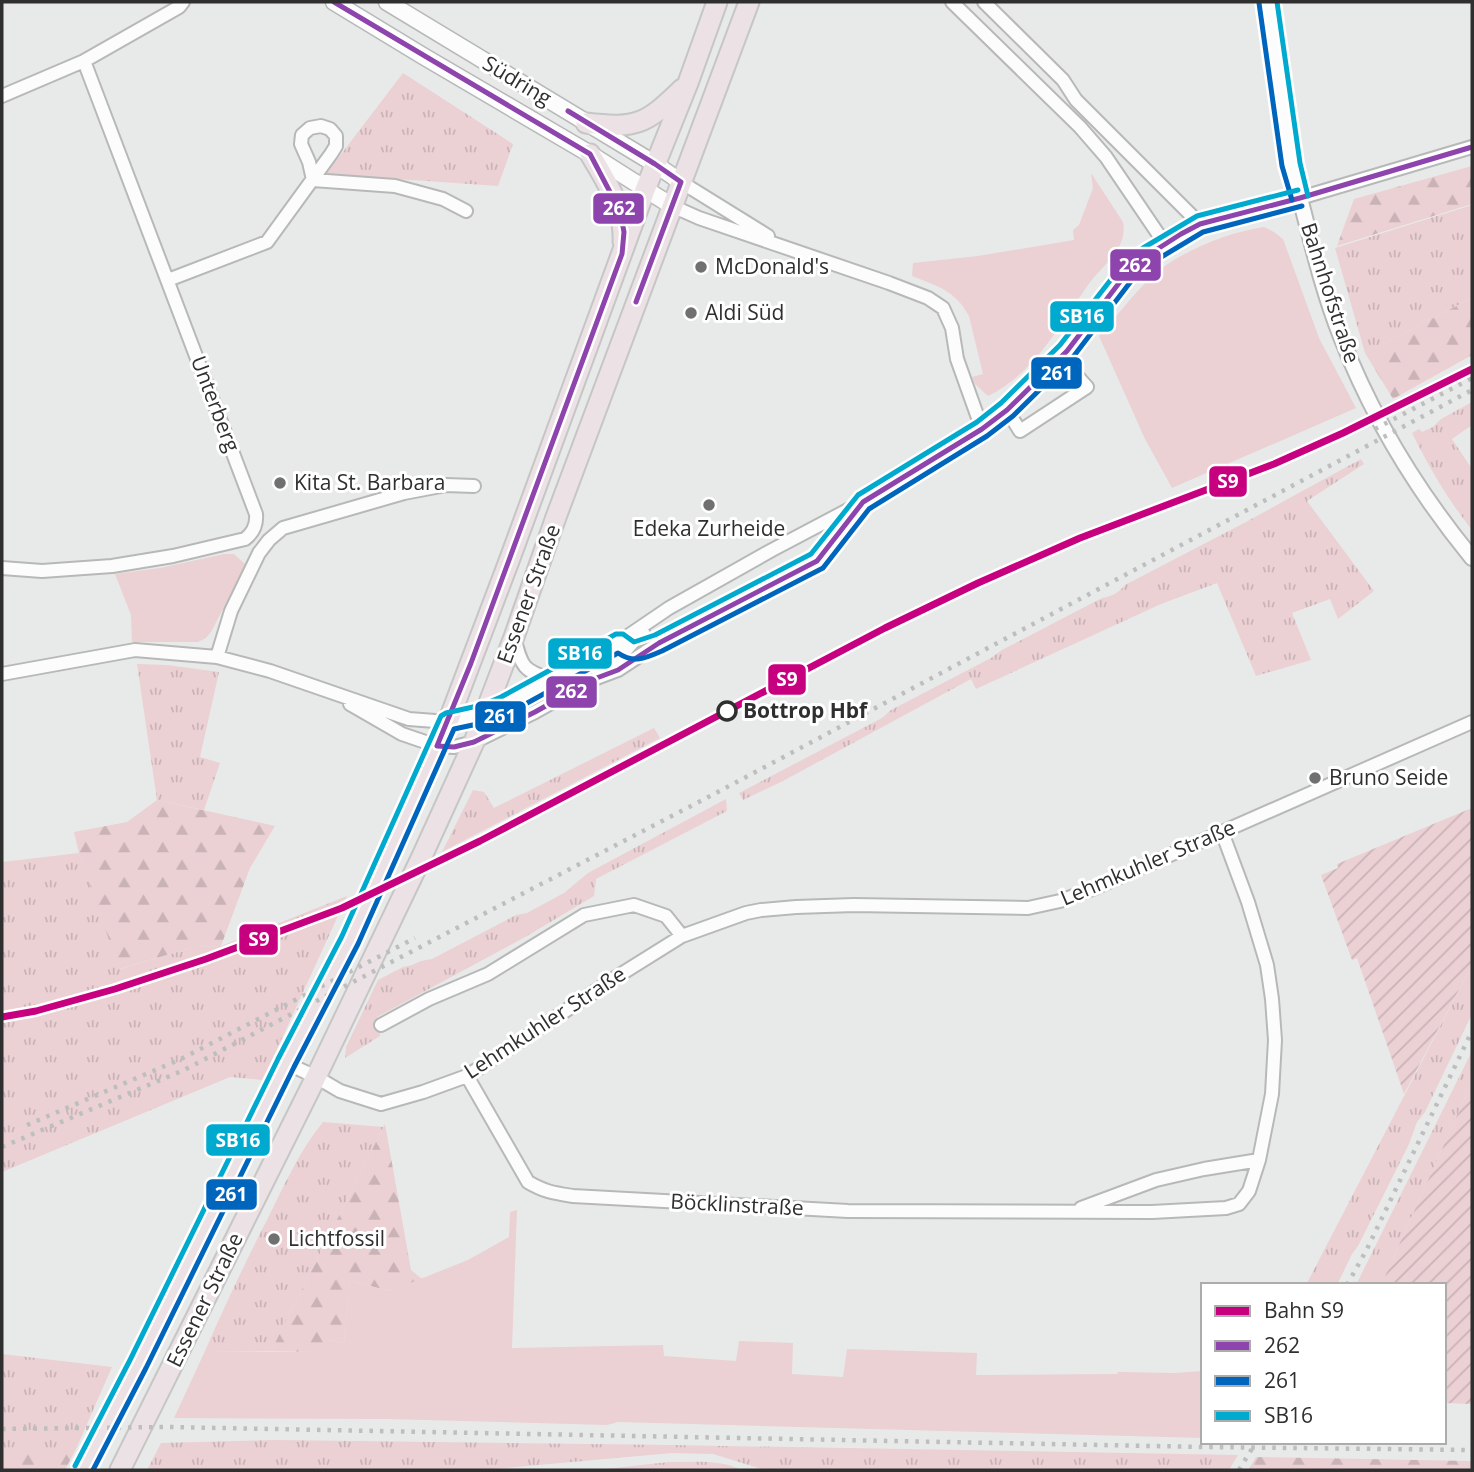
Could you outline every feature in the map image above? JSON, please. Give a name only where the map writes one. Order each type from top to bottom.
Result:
[{"type":"main road","name":"Südring","points":[[334,2],[590,154],[672,206]]},
{"type":"main road","name":"Südring","points":[[387,2],[681,182]]},
{"type":"main road","name":"Essener Straße","points":[[83,1470],[350,940],[448,722],[717,2]]},
{"type":"main road","name":"Essener Straße","points":[[120,1470],[316,1077],[474,743],[750,2]]},
{"type":"main road","points":[[586,122],[624,125],[639,123],[655,113],[688,83]]},
{"type":"main road","points":[[590,154],[620,211],[624,232],[622,254]]},
{"type":"street","points":[[2,96],[84,61],[179,7],[183,2]]},
{"type":"street","points":[[952,2],[1089,137],[1106,157],[1165,244]]},
{"type":"street","points":[[594,679],[623,646],[660,613],[863,502],[982,429],[1007,410],[1061,358],[1129,270],[1165,244],[1200,224],[1076,100],[1063,80],[984,2]]},
{"type":"street","points":[[1268,2],[1291,165],[1300,198],[1472,147]]},
{"type":"street","name":"Unterberg","points":[[2,568],[42,571],[112,566],[173,556],[245,539],[257,522],[84,61]]},
{"type":"street","points":[[167,280],[267,242],[313,180],[395,186],[443,200],[466,211]]},
{"type":"street","points":[[681,182],[790,249]]},
{"type":"street","name":"Bahnhofstraße","points":[[1200,224],[1300,198],[1324,286],[1340,335],[1362,388],[1394,446],[1472,558]]},
{"type":"street","points":[[672,206],[699,218],[928,298],[943,308],[952,328],[957,359],[982,429]]},
{"type":"street","points":[[1007,410],[1020,430],[1087,387],[1061,358]]},
{"type":"street","points":[[218,657],[232,611],[259,553],[283,528],[404,493],[446,485],[474,486]]},
{"type":"street","points":[[514,637],[521,662],[534,674],[552,680]]},
{"type":"street","points":[[322,689],[402,734],[437,746],[454,747],[474,743],[594,679],[618,670],[659,642],[632,652],[623,646]]},
{"type":"street","points":[[2,674],[135,650],[218,657],[270,671],[409,719],[448,722],[485,713],[623,646]]},
{"type":"street","name":"Lehmkuhler Straße","points":[[286,1063],[340,1091],[381,1104],[423,1092],[467,1076],[682,936],[746,913],[785,908],[865,905],[1028,908],[1060,901],[1472,722]]},
{"type":"street","name":"Böcklinstraße","points":[[467,1076],[528,1182],[545,1192],[573,1196],[848,1211],[1153,1212],[1226,1208],[1239,1204],[1249,1191],[1259,1160],[1272,1094],[1275,1040],[1267,965],[1248,902],[1222,832]]},
{"type":"street","points":[[381,1025],[429,999],[488,974],[584,915],[634,905],[666,916],[682,936]]},
{"type":"street","name":"Böcklinstraße","points":[[1071,1212],[1156,1180],[1259,1160]]},
{"type":"green space","points":[[403,73],[513,144],[498,186],[326,174]]},
{"type":"green space","points":[[1472,166],[1472,204],[1337,246],[1354,199]]},
{"type":"green space","points":[[1091,173],[1123,222],[1122,241],[1033,361],[1005,386],[988,396],[975,384],[972,377],[983,374],[969,316],[964,307],[937,286],[912,276],[913,263],[978,256],[1074,240],[1073,230],[1079,225],[1093,188]]},
{"type":"green space","points":[[1472,205],[1472,298],[1365,353],[1335,248]]},
{"type":"green space","points":[[1264,227],[1283,239],[1319,338],[1356,408],[1172,488],[1145,439],[1099,336],[1150,278],[1174,260],[1219,239]]},
{"type":"green space","points":[[1472,298],[1472,355],[1393,399],[1365,353]]},
{"type":"green space","points":[[1472,402],[1472,425],[1452,439],[1472,469],[1472,530],[1439,483],[1412,433],[1433,427],[1441,419]]},
{"type":"green space","points":[[1361,459],[1364,464],[1307,501],[1374,591],[1338,619],[1330,599],[1292,613],[1311,660],[1256,676],[1217,583],[1161,604],[976,689],[971,679],[783,781],[743,800],[739,793],[882,718],[891,710],[1002,650],[1102,598],[1115,594],[1125,585]]},
{"type":"green space","points":[[234,554],[246,565],[206,638],[198,642],[132,642],[131,615],[115,574],[160,568]]},
{"type":"green space","points":[[137,664],[219,672],[200,757],[220,763],[204,810],[157,800]]},
{"type":"green space","points":[[654,728],[660,738],[442,852],[473,790],[484,792],[494,808]]},
{"type":"green space","points":[[726,799],[727,811],[596,879],[594,896],[527,936],[377,1017],[380,1036],[345,1058],[346,1047],[378,980],[403,967],[432,959],[516,915],[527,913],[564,893],[588,873]]},
{"type":"green space","points":[[157,800],[275,826],[250,868],[221,946],[194,947],[119,969],[74,832],[127,822]]},
{"type":"green space","points":[[1472,808],[1472,965],[1404,1094],[1357,958],[1352,960],[1321,875],[1338,868],[1337,864]]},
{"type":"green space","points":[[79,853],[120,969],[194,947],[221,946],[347,896],[263,1080],[230,1077],[2,1172],[2,862]]},
{"type":"green space","points":[[1472,965],[1472,1014],[1358,1246],[1338,1283],[1307,1283]]},
{"type":"green space","points":[[1472,1051],[1472,1082],[1382,1283],[1357,1283]]},
{"type":"green space","points":[[1472,1082],[1472,1404],[1446,1403],[1446,1283],[1382,1283]]},
{"type":"green space","points":[[323,1122],[383,1127],[385,1124],[271,1351],[205,1351],[286,1182]]},
{"type":"green space","points":[[385,1124],[411,1270],[422,1279],[390,1291],[350,1281],[344,1343],[329,1340],[312,1352],[271,1351]]},
{"type":"green space","points":[[517,1210],[512,1348],[663,1345],[664,1356],[736,1361],[739,1341],[793,1343],[792,1374],[843,1377],[847,1349],[977,1353],[976,1375],[1201,1371],[1201,1438],[618,1422],[607,1425],[387,1419],[174,1418],[205,1351],[311,1352],[329,1340],[344,1343],[350,1281],[390,1291],[468,1260],[509,1237],[510,1212]]},
{"type":"green space","points":[[2,1354],[112,1367],[76,1449],[2,1449]]},
{"type":"green space","points":[[277,1440],[1238,1455],[1229,1470],[765,1470],[713,1454],[672,1453],[483,1470],[147,1470],[161,1443]]},
{"type":"green space","points":[[2,1448],[76,1449],[65,1470],[2,1470]]},
{"type":"green space","points":[[1256,1457],[1472,1461],[1472,1470],[1248,1470]]},
{"type":"green space","points":[[669,1462],[716,1463],[742,1470],[596,1470]]},
{"type":"railway","points":[[1375,429],[1472,378]]},
{"type":"railway","points":[[2,1147],[184,1070],[716,793],[1472,390]]},
{"type":"railway","points":[[27,1125],[181,1059],[415,938]]},
{"type":"railway","points":[[1348,1283],[1472,1031]]},
{"type":"railway","points":[[2,1429],[169,1427],[1472,1450]]},
{"type":"railway","points":[[1239,1470],[1255,1444]]},
{"type":"rail line","name":"S9","points":[[2,1017],[36,1011],[115,989],[206,959],[342,908],[480,841],[885,628],[978,583],[1080,538],[1274,464],[1472,369]]},
{"type":"transit line","name":"262","points":[[334,2],[590,154],[620,211],[624,232],[622,254],[471,663],[437,746],[454,747],[474,742],[594,679],[618,670],[659,643],[817,561],[863,502],[982,429],[1007,410],[1067,351],[1129,270],[1181,234],[1200,224],[1300,198],[1472,147]]},
{"type":"transit line","name":"SB16","points":[[1277,2],[1300,163],[1308,196]]},
{"type":"transit line","name":"261","points":[[1259,3],[1282,166],[1292,200]]},
{"type":"transit line","name":"262","points":[[568,111],[681,182],[636,302]]},
{"type":"transit line","name":"SB16","points":[[75,1466],[342,936],[441,716],[501,697],[616,634],[623,634],[634,642],[655,635],[811,554],[858,495],[977,422],[1001,403],[1060,345],[1123,264],[1143,248],[1197,216],[1298,190]]},
{"type":"transit line","name":"261","points":[[93,1470],[358,944],[454,729],[487,722],[509,713],[618,653],[635,659],[656,654],[823,568],[869,509],[987,436],[1013,416],[1073,357],[1135,276],[1153,262],[1203,232],[1302,206]]},
{"type":"place","name":"McDonald's","points":[[701,267]]},
{"type":"place","name":"Aldi Süd","points":[[691,313]]},
{"type":"place","name":"Kita St. Barbara","points":[[280,483]]},
{"type":"place","name":"Edeka Zurheide","points":[[709,505]]},
{"type":"place","name":"Bottrop Hbf","points":[[727,711]]},
{"type":"place","name":"Bruno Seide","points":[[1315,778]]},
{"type":"place","name":"Lichtfossil","points":[[274,1239]]}]
